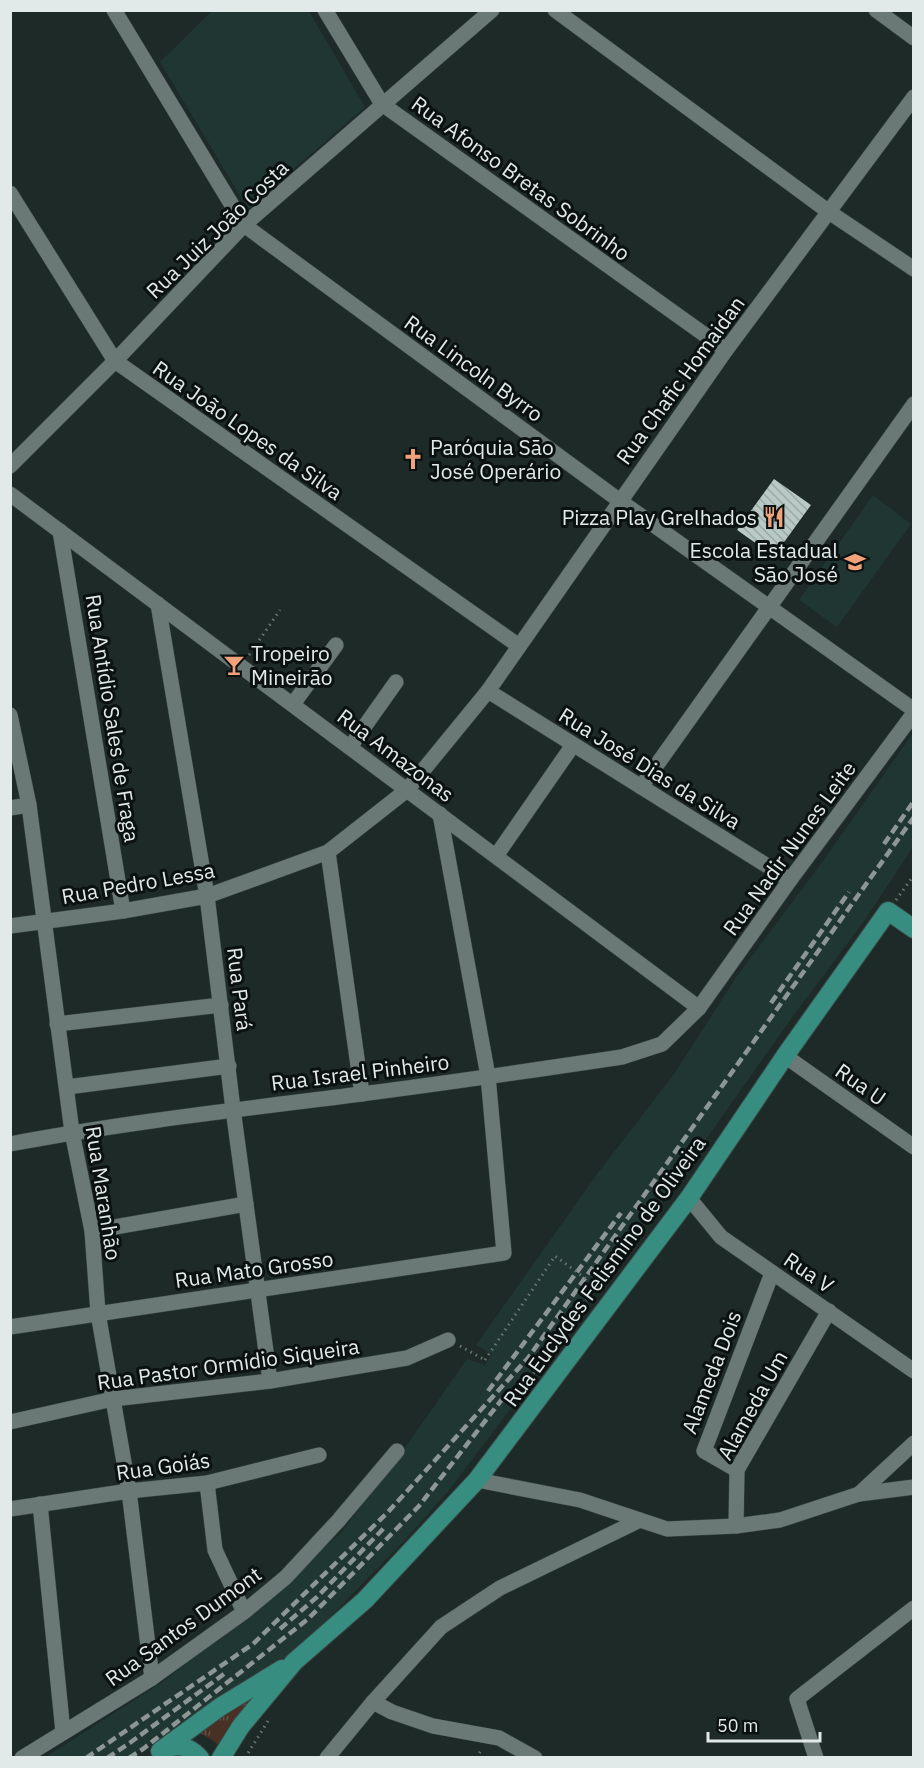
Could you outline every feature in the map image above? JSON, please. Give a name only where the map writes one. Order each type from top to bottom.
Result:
[{"type":"main road","points":[[888,911],[914,929]]},
{"type":"main road","name":"Rua Euclydes Felismino de Oliveira","points":[[294,1662],[365,1600],[477,1480],[689,1198],[785,1056],[888,911]]},
{"type":"main road","points":[[157,1754],[220,1707],[294,1662]]},
{"type":"main road","points":[[222,1758],[241,1726],[294,1662]]},
{"type":"main road","points":[[157,1754],[169,1747],[186,1747],[200,1758]]},
{"type":"street","name":"Rua Lincoln Byrro","points":[[114,10],[244,225],[620,501],[914,711]]},
{"type":"street","name":"Rua Afonso Bretas Sobrinho","points":[[325,10],[382,104],[726,350]]},
{"type":"street","name":"Rua Juiz João Costa","points":[[10,466],[115,362],[244,225],[492,10]]},
{"type":"street","points":[[555,10],[829,212],[914,269]]},
{"type":"street","points":[[876,10],[914,38]]},
{"type":"street","name":"Rua Chafic Homaidan","points":[[488,691],[726,350],[914,98]]},
{"type":"street","name":"Rua João Lopes da Silva","points":[[10,193],[115,362],[519,646]]},
{"type":"street","points":[[641,787],[914,404]]},
{"type":"street","name":"Rua Amazonas","points":[[10,494],[699,1008]]},
{"type":"street","name":"Rua Antídio Sales de Fraga","points":[[60,531],[123,911]]},
{"type":"street","name":"Rua Pará","points":[[158,604],[207,896],[270,1381]]},
{"type":"street","points":[[293,704],[336,645]]},
{"type":"street","points":[[350,747],[396,682]]},
{"type":"street","name":"Rua Pedro Lessa","points":[[10,926],[123,911],[207,896],[328,852],[407,790],[488,691]]},
{"type":"street","name":"Rua José Dias da Silva","points":[[488,691],[790,880]]},
{"type":"street","name":"Rua Nadir Nunes Leite","points":[[699,1008],[914,711]]},
{"type":"street","name":"Rua Maranhão","points":[[10,715],[29,805],[72,1132],[92,1231],[98,1313],[129,1491],[152,1678]]},
{"type":"street","points":[[496,856],[573,744]]},
{"type":"street","points":[[10,808],[29,805]]},
{"type":"street","points":[[440,814],[488,1076]]},
{"type":"street","points":[[328,852],[362,1094]]},
{"type":"street","points":[[57,1024],[222,1005]]},
{"type":"street","name":"Rua Israel Pinheiro","points":[[10,1144],[72,1132],[233,1109],[362,1094],[622,1057],[662,1044],[699,1008]]},
{"type":"street","name":"Rua U","points":[[785,1056],[914,1147]]},
{"type":"street","points":[[67,1087],[229,1066]]},
{"type":"street","name":"Rua Mato Grosso","points":[[10,1327],[504,1253],[488,1076]]},
{"type":"street","name":"Rua V","points":[[689,1198],[721,1237],[914,1371]]},
{"type":"street","points":[[92,1231],[246,1204]]},
{"type":"street","name":"Alameda Dois","points":[[737,1470],[704,1451],[772,1273]]},
{"type":"street","name":"Alameda Um","points":[[736,1526],[737,1470],[828,1311]]},
{"type":"street","name":"Rua Pastor Ormídio Siqueira","points":[[10,1422],[113,1399],[270,1381],[407,1358],[448,1340]]},
{"type":"street","points":[[859,1494],[914,1443]]},
{"type":"street","name":"Rua Santos Dumont","points":[[22,1758],[152,1678],[244,1612],[286,1577],[397,1452]]},
{"type":"street","name":"Rua Goiás","points":[[10,1509],[129,1491],[207,1483],[319,1455]]},
{"type":"street","points":[[477,1480],[580,1500],[667,1529],[736,1526],[780,1520],[859,1494],[914,1487]]},
{"type":"street","points":[[207,1483],[215,1550],[244,1612]]},
{"type":"street","points":[[40,1504],[63,1732]]},
{"type":"street","points":[[327,1758],[373,1702],[441,1627],[500,1588],[640,1520]]},
{"type":"street","points":[[816,1758],[796,1699],[914,1608]]},
{"type":"street","points":[[373,1702],[392,1712],[433,1726],[499,1738],[535,1758]]},
{"type":"path","points":[[241,666],[280,610]]},
{"type":"path","points":[[888,911],[914,875]]},
{"type":"path","points":[[448,1340],[485,1360],[555,1256],[596,1286],[523,1388]]},
{"type":"path","points":[[245,1758],[269,1720]]},
{"type":"shaded area","points":[[212,11],[309,11],[365,107],[248,209],[160,62]]},
{"type":"shaded area","name":"Escola Estadual São José","points":[[873,495],[911,524],[837,627],[799,600]]},
{"type":"shaded area","points":[[913,733],[913,847],[865,920],[796,1012],[610,1275],[520,1384],[518,1390],[521,1395],[450,1489],[407,1538],[302,1646],[270,1668],[130,1757],[44,1758],[164,1681],[235,1624],[341,1533],[467,1359],[485,1365],[492,1354],[476,1345],[597,1174],[674,1074],[737,976],[823,861]]},
{"type":"green space","points":[[257,1695],[221,1749],[215,1742],[197,1731]]},
{"type":"building","name":"Pizza Play Grelhados","points":[[774,479],[811,505],[774,556],[737,530]]},
{"type":"railway","points":[[884,844],[914,801]]},
{"type":"railway","points":[[86,1758],[253,1644],[388,1512],[528,1358],[914,817]]},
{"type":"railway","points":[[771,1003],[849,892]]},
{"type":"railway","points":[[488,1391],[621,1213]]},
{"type":"railway","points":[[129,1758],[308,1619],[419,1506],[503,1398]]},
{"type":"railway","points":[[280,1629],[317,1597],[385,1527]]},
{"type":"railway","points":[[107,1758],[224,1674]]},
{"type":"place","name":"Paróquia São José Operário","points":[[413,459]]},
{"type":"place","name":"Pizza Play Grelhados","points":[[774,517]]},
{"type":"place","name":"Escola Estadual São José","points":[[855,562]]},
{"type":"place","name":"Tropeiro Mineirão","points":[[234,665]]}]
